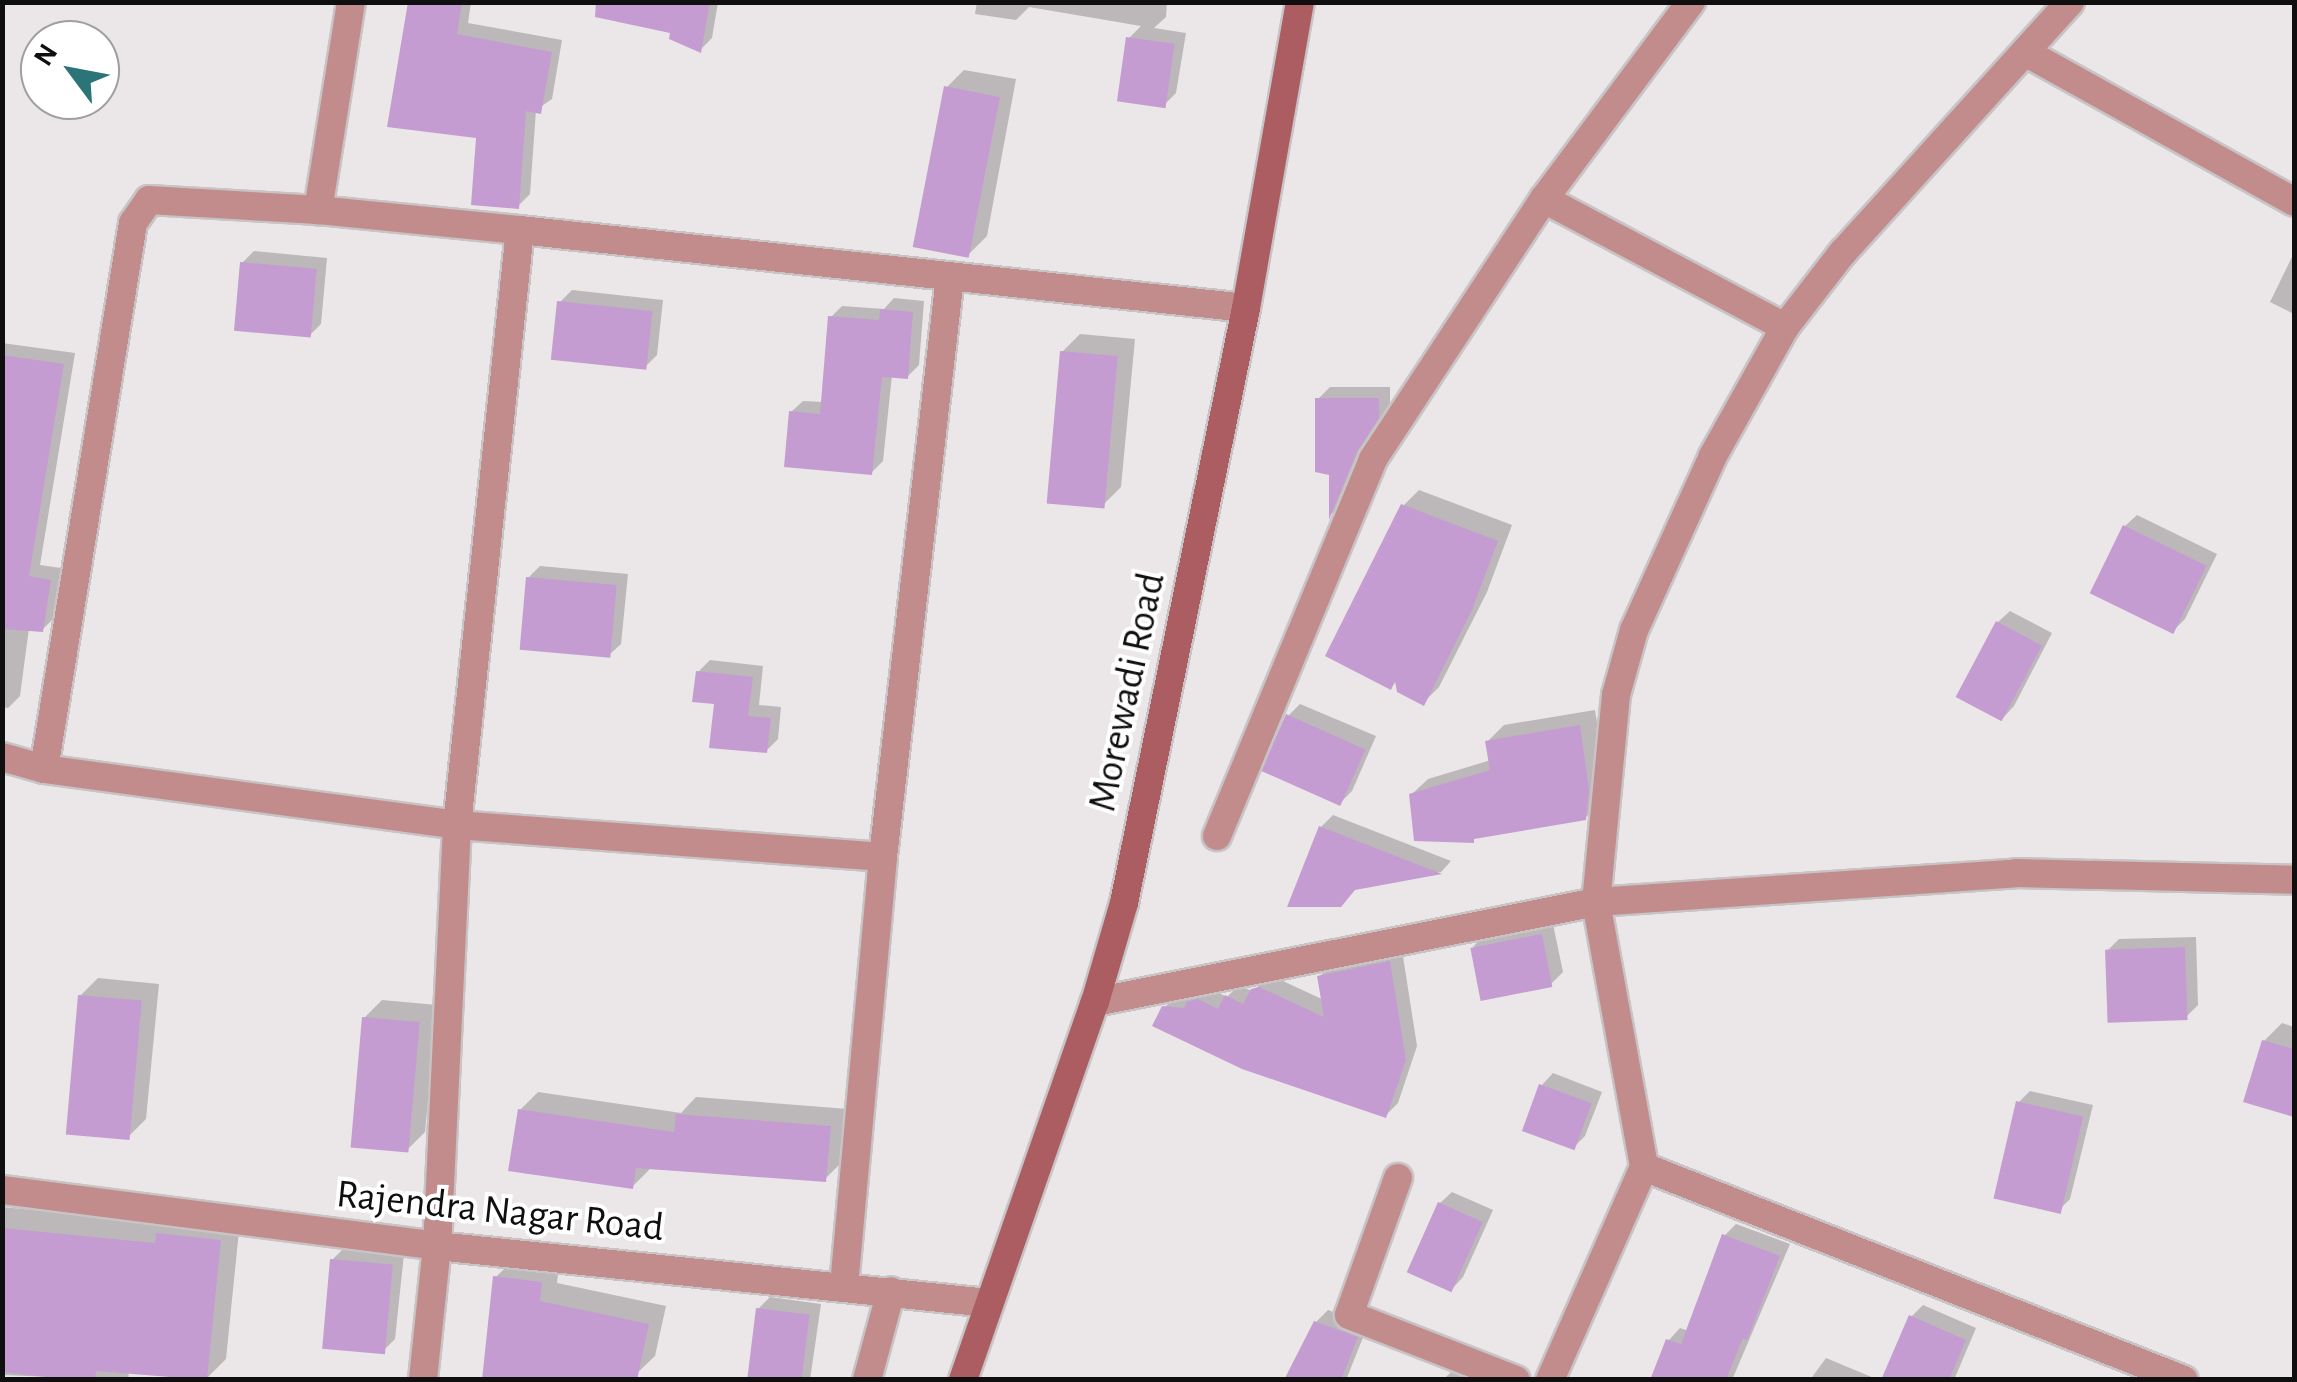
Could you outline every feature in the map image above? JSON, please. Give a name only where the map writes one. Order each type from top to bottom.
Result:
[{"type":"main road","name":"Morewadi Road","points":[[963,1380],[1095,1002],[1124,903],[1246,308],[1300,2]]},
{"type":"street","points":[[318,210],[351,2]]},
{"type":"street","points":[[1217,836],[1372,459],[1544,199],[1691,2]]},
{"type":"street","points":[[1550,1380],[1644,1167],[1596,902],[1616,695],[1634,630],[1713,456],[1785,327],[1843,252],[2070,2]]},
{"type":"street","points":[[2025,52],[2294,202]]},
{"type":"street","points":[[1544,199],[1785,327]]},
{"type":"street","points":[[44,769],[133,223],[149,200],[318,210],[1246,308]]},
{"type":"street","points":[[423,1380],[438,1246],[458,824],[520,230]]},
{"type":"street","points":[[844,1286],[883,857],[950,276]]},
{"type":"street","points":[[2,757],[44,769],[458,824],[883,857]]},
{"type":"street","points":[[1095,1002],[1596,902],[2016,873],[2294,880]]},
{"type":"street","points":[[1644,1167],[2184,1380]]},
{"type":"street","points":[[1398,1178],[1349,1315],[1516,1380]]},
{"type":"street","name":"Rajendra Nagar Road","points":[[2,1190],[438,1246],[989,1303]]},
{"type":"street","points":[[867,1380],[892,1291]]},
{"type":"building","points":[[408,2],[462,2],[457,34],[552,52],[541,114],[526,111],[519,209],[471,205],[476,138],[387,127]]},
{"type":"building","points":[[596,2],[710,2],[701,53],[669,39],[670,33],[595,17]]},
{"type":"building","points":[[1126,37],[1175,44],[1165,108],[1117,101]]},
{"type":"building","points":[[944,86],[1000,97],[969,258],[913,247]]},
{"type":"building","points":[[240,262],[317,269],[311,337],[234,331]]},
{"type":"building","points":[[557,301],[652,311],[646,370],[551,360]]},
{"type":"building","points":[[880,309],[913,312],[908,379],[882,377],[872,475],[784,467],[789,411],[820,414],[828,316],[879,320]]},
{"type":"building","points":[[1060,351],[1118,356],[1104,508],[1047,503]]},
{"type":"building","points":[[2,355],[64,364],[29,576],[51,580],[43,632],[2,629]]},
{"type":"building","points":[[1315,398],[1379,398],[1379,418],[1357,452],[1329,520],[1329,475],[1315,472]]},
{"type":"building","points":[[1401,504],[1498,541],[1472,610],[1424,706],[1397,692],[1395,681],[1391,690],[1325,656]]},
{"type":"building","points":[[2123,525],[2207,566],[2173,634],[2090,593]]},
{"type":"building","points":[[526,577],[617,585],[610,658],[520,650]]},
{"type":"building","points":[[1996,621],[2042,645],[2002,721],[1956,697]]},
{"type":"building","points":[[696,671],[753,677],[748,716],[771,718],[767,753],[709,748],[714,704],[692,702]]},
{"type":"building","points":[[1286,714],[1365,749],[1340,806],[1261,771]]},
{"type":"building","points":[[1580,725],[1589,789],[1586,820],[1474,839],[1474,843],[1414,841],[1409,794],[1490,770],[1485,741]]},
{"type":"building","points":[[1319,826],[1442,874],[1355,890],[1341,907],[1287,907]]},
{"type":"building","points":[[1542,934],[1552,987],[1481,1001],[1470,948]]},
{"type":"building","points":[[2185,947],[2188,1020],[2108,1023],[2105,950]]},
{"type":"building","points":[[1390,961],[1406,1060],[1386,1118],[1242,1069],[1152,1026],[1162,1006],[1184,1008],[1187,1002],[1198,999],[1218,1009],[1225,995],[1243,1004],[1251,989],[1259,987],[1324,1017],[1317,976]]},
{"type":"building","points":[[78,995],[142,1001],[130,1140],[66,1134]]},
{"type":"building","points":[[362,1017],[420,1022],[408,1153],[351,1148]]},
{"type":"building","points":[[2262,1040],[2294,1049],[2294,1117],[2243,1102]]},
{"type":"building","points":[[1539,1084],[1592,1103],[1575,1150],[1522,1131]]},
{"type":"building","points":[[2016,1101],[2083,1117],[2061,1214],[1994,1198]]},
{"type":"building","points":[[518,1109],[674,1132],[676,1114],[831,1126],[826,1182],[636,1168],[633,1189],[508,1171]]},
{"type":"building","points":[[1438,1202],[1483,1222],[1451,1292],[1407,1272]]},
{"type":"building","points":[[2,1228],[155,1243],[156,1233],[221,1240],[207,1380],[96,1371],[95,1380],[73,1380],[2,1372]]},
{"type":"building","points":[[1722,1234],[1780,1256],[1747,1340],[1743,1338],[1726,1380],[1650,1380],[1666,1339],[1681,1344]]},
{"type":"building","points":[[330,1259],[393,1264],[385,1354],[322,1349]]},
{"type":"building","points":[[493,1276],[542,1282],[540,1301],[649,1324],[637,1380],[482,1380]]},
{"type":"building","points":[[756,1308],[810,1315],[802,1380],[747,1380]]},
{"type":"building","points":[[1909,1315],[1966,1340],[1949,1380],[1881,1380]]},
{"type":"building","points":[[1314,1321],[1358,1337],[1341,1380],[1284,1380]]}]
